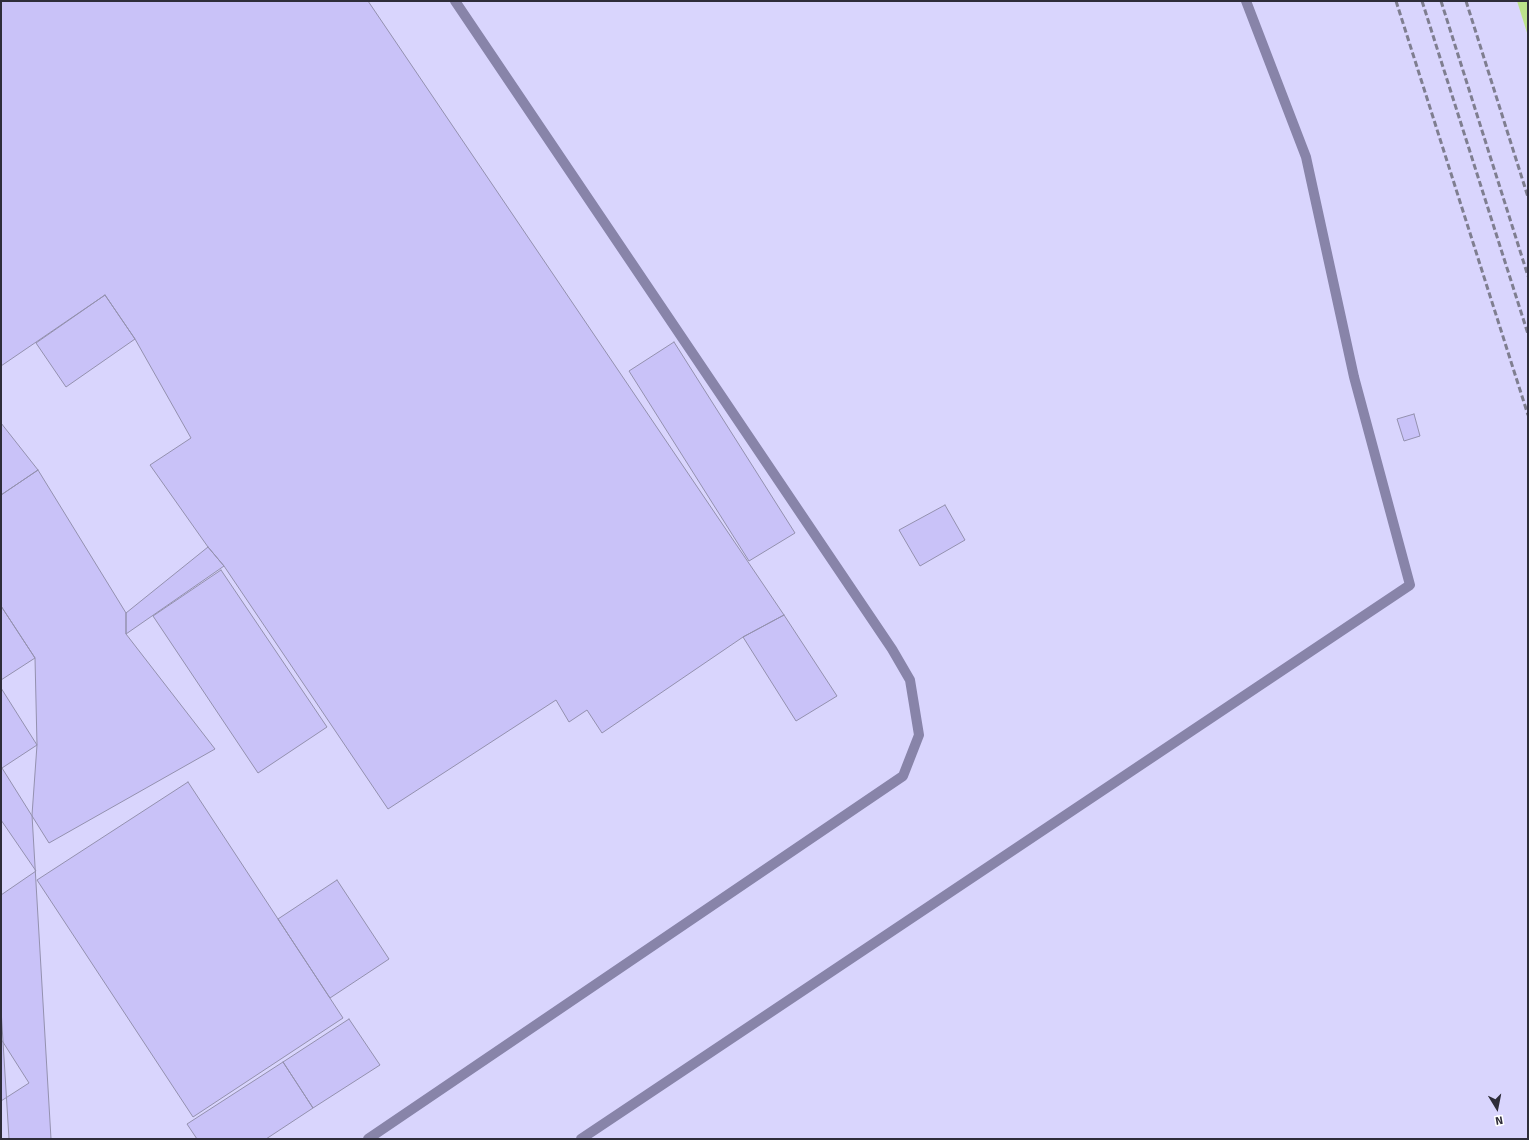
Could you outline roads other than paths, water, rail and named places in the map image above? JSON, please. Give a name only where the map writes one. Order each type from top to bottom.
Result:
[{"type":"lane","points":[[368,1139],[903,776],[919,735],[910,680],[892,649],[455,1]]},
{"type":"lane","points":[[581,1139],[1410,585],[1354,377],[1306,157],[1246,1]]},
{"type":"railway","points":[[1396,1],[1528,415]]},
{"type":"railway","points":[[1422,1],[1528,334]]},
{"type":"railway","points":[[1441,1],[1528,276]]},
{"type":"railway","points":[[1466,1],[1528,197]]}]
